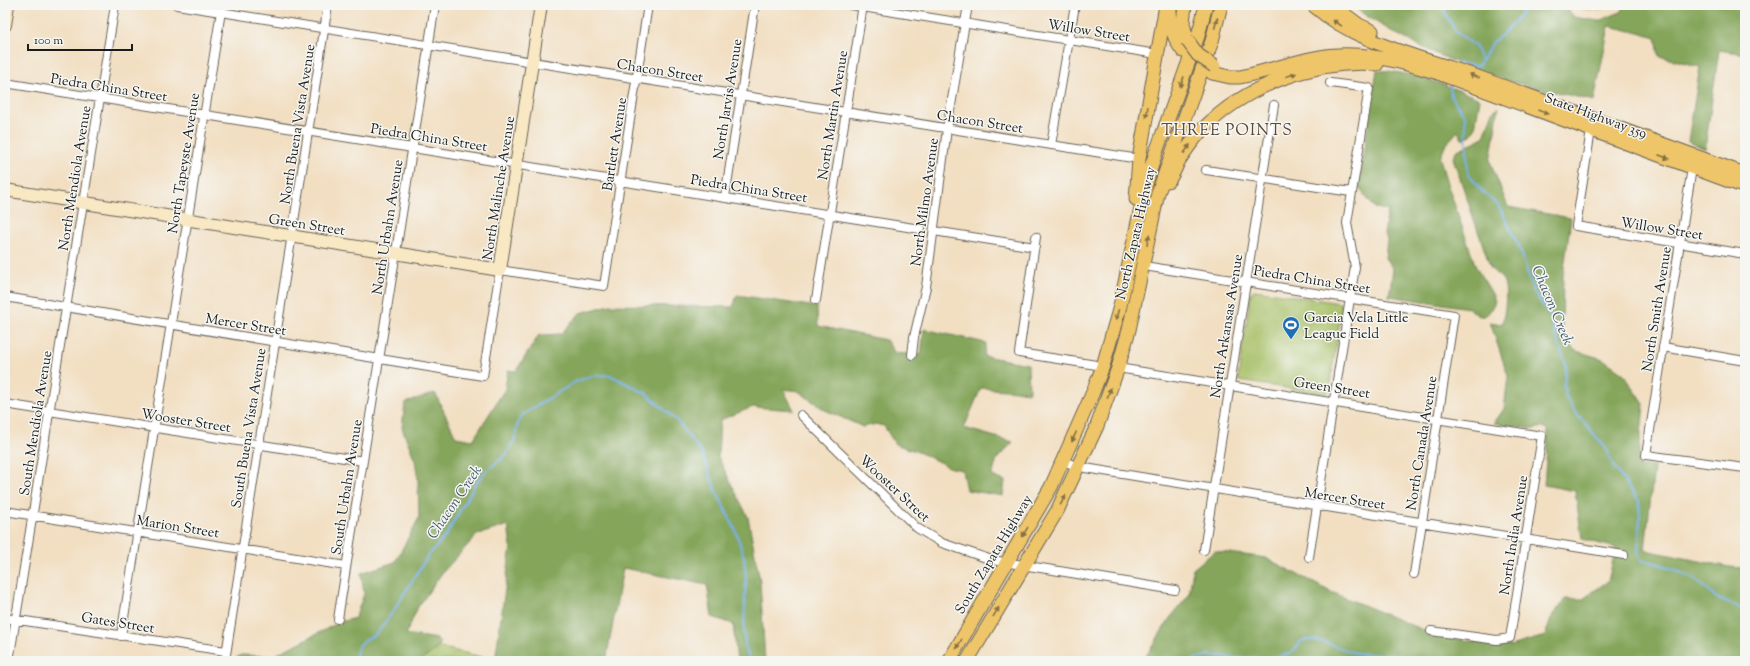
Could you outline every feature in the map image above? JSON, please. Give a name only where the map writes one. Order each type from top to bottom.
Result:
[{"type":"main road","points":[[1133,246],[1139,159],[1166,5]]},
{"type":"main road","points":[[1169,5],[1173,34],[1176,42],[1198,55],[1213,69],[1236,69],[1295,54],[1342,49],[1360,49],[1397,56],[1437,67]]},
{"type":"main road","points":[[1185,5],[1183,23],[1185,46]]},
{"type":"main road","name":"North Zapata Highway","points":[[1064,461],[1103,366],[1121,300],[1146,184],[1198,36],[1206,5]]},
{"type":"main road","name":"North Zapata Highway","points":[[1079,467],[1097,426],[1118,368],[1129,330],[1144,266],[1158,193],[1212,41],[1221,5]]},
{"type":"main road","points":[[1313,5],[1352,32],[1437,67]]},
{"type":"main road","points":[[1332,5],[1359,25],[1437,67]]},
{"type":"main road","points":[[1158,193],[1172,176],[1188,147],[1202,130],[1234,103],[1281,79],[1307,70],[1347,64],[1437,67]]},
{"type":"main road","name":"State Highway 359","points":[[1437,67],[1508,94],[1745,174]]},
{"type":"main road","name":"State Highway 359","points":[[1508,94],[1591,130],[1745,187]]},
{"type":"main road","points":[[1732,182],[1745,184]]},
{"type":"main road","name":"South Zapata Highway","points":[[949,661],[1045,498],[1064,461]]},
{"type":"main road","points":[[967,661],[1057,511],[1079,467]]},
{"type":"street","points":[[5,25],[8,5]]},
{"type":"street","name":"North Mendiola Avenue","points":[[66,307],[115,5]]},
{"type":"street","name":"Chacon Street","points":[[177,5],[221,9],[325,29],[429,46],[1139,159]]},
{"type":"street","name":"North Buena Vista Avenue","points":[[275,342],[328,5]]},
{"type":"street","name":"North Urbahn Avenue","points":[[379,358],[435,5]]},
{"type":"street","name":"North Malinche Avenue","points":[[483,376],[541,5]]},
{"type":"street","name":"Bartlett Avenue","points":[[604,286],[622,181],[648,5]]},
{"type":"street","name":"North Jarvis Avenue","points":[[725,197],[754,5]]},
{"type":"street","name":"Willow Street","points":[[850,5],[1157,54]]},
{"type":"street","name":"North Milmo Avenue","points":[[912,354],[914,337],[926,287],[947,128],[968,5]]},
{"type":"street","points":[[1051,145],[1075,5]]},
{"type":"street","name":"North Martin Avenue","points":[[816,300],[863,6]]},
{"type":"street","name":"North Tapeyste Avenue","points":[[121,636],[221,9]]},
{"type":"street","name":"Piedra China Street","points":[[5,83],[920,229]]},
{"type":"street","points":[[1309,557],[1355,267],[1347,223],[1369,88],[1330,83]]},
{"type":"street","name":"North Arkansas Avenue","points":[[1204,550],[1274,105]]},
{"type":"street","name":"Willow Street","points":[[1591,130],[1576,226],[1745,254]]},
{"type":"street","name":"North Smith Avenue","points":[[1692,168],[1646,455],[1745,468]]},
{"type":"street","points":[[1206,170],[1351,192]]},
{"type":"street","name":"Green Street","points":[[5,190],[604,286]]},
{"type":"street","points":[[934,231],[1035,247]]},
{"type":"street","points":[[1036,237],[1019,353],[1103,366]]},
{"type":"street","name":"Piedra China Street","points":[[1144,266],[1454,315]]},
{"type":"street","name":"Mercer Street","points":[[5,297],[483,376]]},
{"type":"street","name":"South Mendiola Avenue","points":[[9,661],[66,307]]},
{"type":"street","name":"North Canada Avenue","points":[[1414,574],[1454,315]]},
{"type":"street","name":"South Buena Vista Avenue","points":[[225,661],[275,342]]},
{"type":"street","points":[[1663,347],[1745,361]]},
{"type":"street","name":"South Urbahn Avenue","points":[[338,619],[379,358]]},
{"type":"street","name":"Green Street","points":[[1118,368],[1542,436]]},
{"type":"street","name":"Wooster Street","points":[[5,404],[364,461]]},
{"type":"street","name":"Wooster Street","points":[[801,414],[917,528],[942,543],[992,560],[1176,590]]},
{"type":"street","name":"North India Avenue","points":[[1431,631],[1497,640],[1510,638],[1542,436]]},
{"type":"street","name":"Mercer Street","points":[[1064,461],[1079,467],[1213,490],[1624,555]]},
{"type":"street","name":"Marion Street","points":[[5,511],[346,566]]},
{"type":"street","name":"Gates Street","points":[[5,618],[226,652]]},
{"type":"green space","points":[[1351,5],[1606,5],[1600,10],[1566,7],[1574,17],[1598,21],[1621,12],[1626,5],[1745,5],[1745,54],[1719,50],[1705,149],[1688,141],[1700,67],[1659,56],[1656,37],[1609,26],[1594,101],[1520,84],[1490,75],[1448,59],[1407,40]]},
{"type":"green space","points":[[1377,70],[1417,76],[1480,99],[1475,128],[1471,135],[1462,139],[1458,131],[1446,144],[1440,158],[1445,177],[1476,267],[1495,301],[1490,311],[1485,316],[1478,315],[1469,308],[1389,296],[1393,269],[1385,258],[1387,239],[1384,234],[1388,210],[1375,208],[1358,187]]},
{"type":"green space","points":[[1499,107],[1490,161],[1508,207],[1571,218],[1563,276],[1562,337],[1576,351],[1603,359],[1623,373],[1644,404],[1638,465],[1654,467],[1645,550],[1729,567],[1745,568],[1745,661],[1143,661],[1170,618],[1189,595],[1193,569],[1215,551],[1266,558],[1329,591],[1440,637],[1510,646],[1545,636],[1551,618],[1565,599],[1583,599],[1608,581],[1616,548],[1582,539],[1575,491],[1544,485],[1548,436],[1547,429],[1542,427],[1534,429],[1494,423],[1504,409],[1508,376],[1490,322],[1502,324],[1506,295],[1505,284],[1503,280],[1491,269],[1453,158],[1456,151],[1484,137],[1493,111]]},
{"type":"green space","points":[[1255,290],[1340,303],[1342,307],[1329,391],[1326,394],[1239,381],[1238,378],[1251,292]]},
{"type":"green space","points":[[737,295],[817,307],[818,326],[886,340],[895,353],[921,355],[924,329],[986,343],[984,356],[1028,364],[1029,392],[981,388],[964,428],[1013,442],[997,459],[992,476],[1005,481],[1003,496],[966,490],[962,470],[951,468],[921,453],[895,444],[884,426],[876,424],[863,427],[825,410],[798,391],[783,389],[794,410],[753,407],[720,420],[718,457],[748,517],[760,581],[765,661],[737,661],[733,624],[712,617],[707,585],[623,568],[606,661],[495,661],[511,546],[508,525],[477,535],[442,573],[418,607],[406,634],[437,639],[440,642],[439,647],[420,661],[232,661],[241,655],[273,656],[340,622],[355,618],[364,594],[361,573],[395,562],[419,518],[418,480],[415,460],[402,428],[405,403],[435,393],[456,437],[473,440],[505,389],[508,370],[516,371],[539,335],[561,334],[580,313],[610,305],[733,307]]},
{"type":"green space","points":[[439,647],[495,660],[495,661],[420,661]]},
{"type":"waterway","points":[[1444,5],[1445,13],[1456,32],[1475,46],[1481,60]]},
{"type":"waterway","name":"Chacon Creek","points":[[1456,65],[1458,63],[1474,66],[1479,65],[1493,42],[1503,34],[1529,5]]},
{"type":"waterway","name":"Chacon Creek","points":[[1450,82],[1451,97],[1465,116],[1468,174],[1484,193],[1498,205],[1520,248],[1534,293],[1549,314],[1566,365],[1564,385],[1566,397],[1575,412],[1605,447],[1613,466],[1639,501],[1640,516],[1638,554],[1642,561],[1658,564],[1683,574],[1699,582],[1717,598],[1745,611]]},
{"type":"waterway","name":"Chacon Creek","points":[[355,661],[358,647],[365,640],[376,634],[390,616],[428,556],[445,537],[474,486],[486,471],[506,455],[515,439],[517,426],[522,415],[575,382],[591,376],[610,375],[647,394],[677,421],[702,453],[715,489],[735,529],[744,557],[746,576],[744,627],[745,646],[750,661]]},
{"type":"waterway","name":"Chacon Creek","points":[[1189,661],[1209,655],[1235,658],[1275,657],[1290,654],[1296,649],[1301,641],[1309,640],[1316,640],[1358,653],[1397,655],[1413,661]]},
{"type":"place","name":"Garcia Vela Little League Field","points":[[1291,340]]},
{"type":"district","name":"THREE POINTS","points":[[1227,129]]}]
